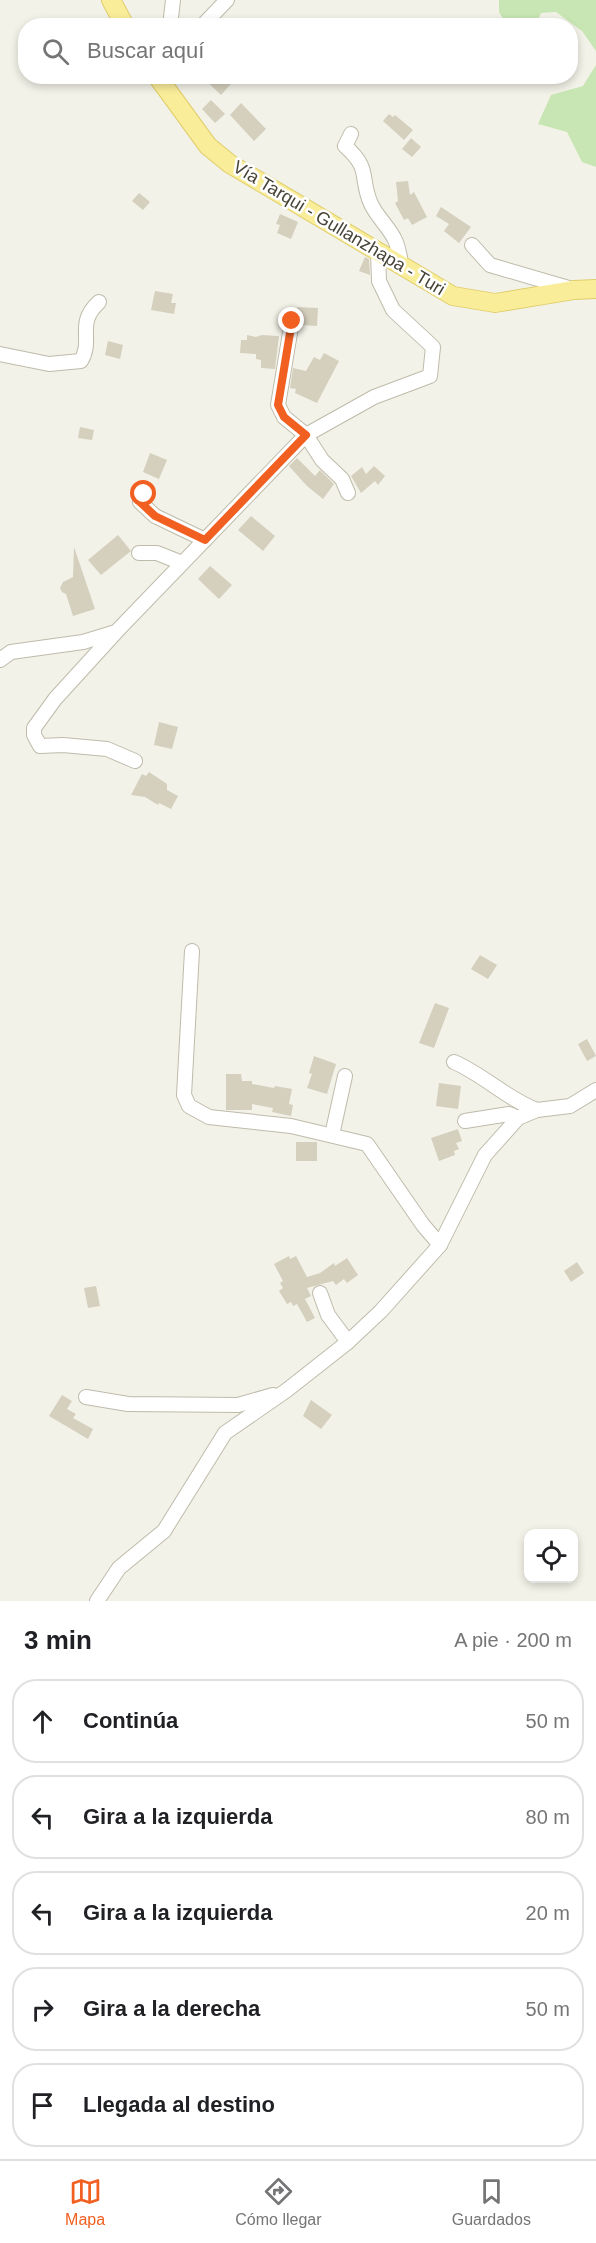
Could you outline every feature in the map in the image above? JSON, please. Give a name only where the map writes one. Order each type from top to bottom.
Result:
[{"type":"main road","points":[[111,0],[120,18]]},
{"type":"main road","name":"Vía Tarqui - Gullanzhapa - Turi","points":[[163,84],[208,146],[230,164],[453,296],[495,303],[574,290],[596,289]]},
{"type":"street","points":[[171,18],[173,0]]},
{"type":"street","points":[[210,18],[227,0]]},
{"type":"street","points":[[351,134],[345,146],[357,156],[365,170],[366,189],[372,206],[395,240],[402,267]]},
{"type":"street","points":[[472,245],[490,265],[574,290]]},
{"type":"street","points":[[135,761],[107,749],[63,745],[40,746],[34,735],[34,728],[56,699],[116,632],[306,435],[374,397],[430,376],[433,347],[393,310],[379,281],[378,252]]},
{"type":"street","points":[[0,354],[49,364],[81,361],[86,352],[85,328],[89,312],[99,302]]},
{"type":"street","points":[[292,321],[278,405],[284,417],[306,435],[322,460],[342,479],[348,494]]},
{"type":"street","points":[[144,494],[140,502],[155,516],[205,540]]},
{"type":"street","points":[[139,553],[158,553],[182,563]]},
{"type":"street","points":[[0,660],[11,652],[83,642],[116,632]]},
{"type":"street","points":[[192,951],[184,1095],[189,1106],[209,1117],[291,1126],[367,1144],[423,1225],[440,1245]]},
{"type":"street","points":[[454,1062],[493,1083],[517,1102],[537,1110]]},
{"type":"street","points":[[332,1135],[345,1076]]},
{"type":"street","points":[[97,1601],[118,1568],[164,1531],[225,1433],[348,1342],[381,1311],[440,1245],[485,1155],[518,1118],[537,1110],[570,1106],[596,1090]]},
{"type":"street","points":[[465,1121],[509,1114],[518,1118]]},
{"type":"street","points":[[320,1293],[328,1315],[348,1342]]},
{"type":"street","points":[[86,1397],[128,1404],[238,1406],[286,1390]]},
{"type":"green space","points":[[499,0],[596,0],[596,51],[578,28],[578,18],[564,18],[556,12],[541,13],[539,18],[503,18],[499,12]]},
{"type":"green space","points":[[596,65],[596,167],[582,162],[567,132],[538,124],[551,95],[583,86]]},
{"type":"building","points":[[209,84],[231,84],[221,95]]},
{"type":"building","points":[[211,100],[225,114],[215,123],[202,109]]},
{"type":"building","points":[[241,103],[266,129],[254,141],[230,115]]},
{"type":"building","points":[[389,114],[393,117],[395,115],[413,130],[404,140],[383,121]]},
{"type":"building","points":[[411,138],[421,147],[412,157],[402,149]]},
{"type":"building","points":[[408,181],[410,195],[414,192],[427,217],[412,225],[408,218],[404,220],[395,203],[398,201],[396,182]]},
{"type":"building","points":[[139,193],[150,202],[143,210],[132,201]]},
{"type":"building","points":[[441,207],[471,227],[459,243],[444,231],[449,224],[436,216]]},
{"type":"building","points":[[280,214],[298,222],[291,239],[277,233],[280,225],[276,224]]},
{"type":"building","points":[[365,257],[369,259],[370,275],[359,271]]},
{"type":"building","points":[[155,291],[173,294],[171,303],[176,303],[174,314],[151,310]]},
{"type":"building","points":[[297,307],[318,308],[317,326],[301,325]]},
{"type":"building","points":[[247,335],[279,336],[275,369],[261,368],[261,360],[256,359],[256,354],[240,353],[241,340],[247,340]]},
{"type":"building","points":[[108,341],[123,345],[120,359],[105,355]]},
{"type":"building","points":[[324,353],[339,361],[317,403],[295,393],[296,389],[290,388],[293,368],[306,371],[314,357],[320,360]]},
{"type":"building","points":[[80,427],[94,430],[92,440],[78,438]]},
{"type":"building","points":[[150,453],[167,460],[159,479],[143,472]]},
{"type":"building","points":[[297,458],[315,476],[320,470],[334,484],[323,499],[307,486],[289,466]]},
{"type":"building","points":[[374,466],[385,476],[378,485],[375,481],[361,493],[351,476],[362,467],[366,474]]},
{"type":"building","points":[[251,516],[275,536],[263,551],[238,530]]},
{"type":"building","points":[[118,535],[131,551],[101,575],[88,560]]},
{"type":"building","points":[[74,547],[95,609],[73,616],[66,594],[60,588],[63,582],[73,577]]},
{"type":"building","points":[[210,566],[232,585],[219,599],[198,579]]},
{"type":"building","points":[[159,722],[178,727],[172,749],[154,745]]},
{"type":"building","points":[[149,772],[167,784],[167,790],[178,796],[171,809],[159,803],[158,805],[145,797],[131,795],[142,774],[146,776]]},
{"type":"building","points":[[480,955],[497,965],[488,979],[471,969]]},
{"type":"building","points":[[435,1003],[449,1008],[434,1048],[419,1043]]},
{"type":"building","points":[[587,1039],[596,1056],[587,1061],[578,1044]]},
{"type":"building","points":[[314,1056],[336,1064],[327,1094],[307,1088],[312,1074],[309,1073]]},
{"type":"building","points":[[226,1074],[241,1074],[242,1081],[252,1081],[252,1084],[292,1089],[289,1104],[293,1105],[291,1116],[272,1112],[273,1108],[252,1104],[252,1110],[226,1110]]},
{"type":"building","points":[[439,1083],[461,1086],[458,1109],[436,1106]]},
{"type":"building","points":[[458,1129],[462,1141],[456,1143],[459,1149],[454,1151],[455,1155],[439,1161],[431,1138]]},
{"type":"building","points":[[296,1142],[317,1142],[317,1161],[296,1161]]},
{"type":"building","points":[[289,1256],[290,1259],[296,1256],[307,1277],[320,1273],[334,1263],[335,1266],[347,1258],[358,1275],[347,1283],[344,1279],[336,1285],[333,1281],[307,1288],[311,1296],[305,1299],[315,1318],[307,1322],[297,1304],[293,1306],[291,1302],[287,1304],[279,1291],[283,1288],[280,1283],[283,1281],[274,1264]]},
{"type":"building","points":[[577,1262],[584,1273],[571,1282],[564,1271]]},
{"type":"building","points":[[96,1286],[100,1306],[88,1308],[84,1288]]},
{"type":"building","points":[[62,1395],[72,1401],[67,1409],[76,1414],[73,1418],[93,1429],[88,1439],[49,1416]]},
{"type":"building","points":[[311,1400],[332,1415],[321,1429],[303,1416]]},
{"type":"route","points":[[144,494],[140,502],[155,516],[205,540],[306,435],[284,417],[278,405],[292,321]]}]
